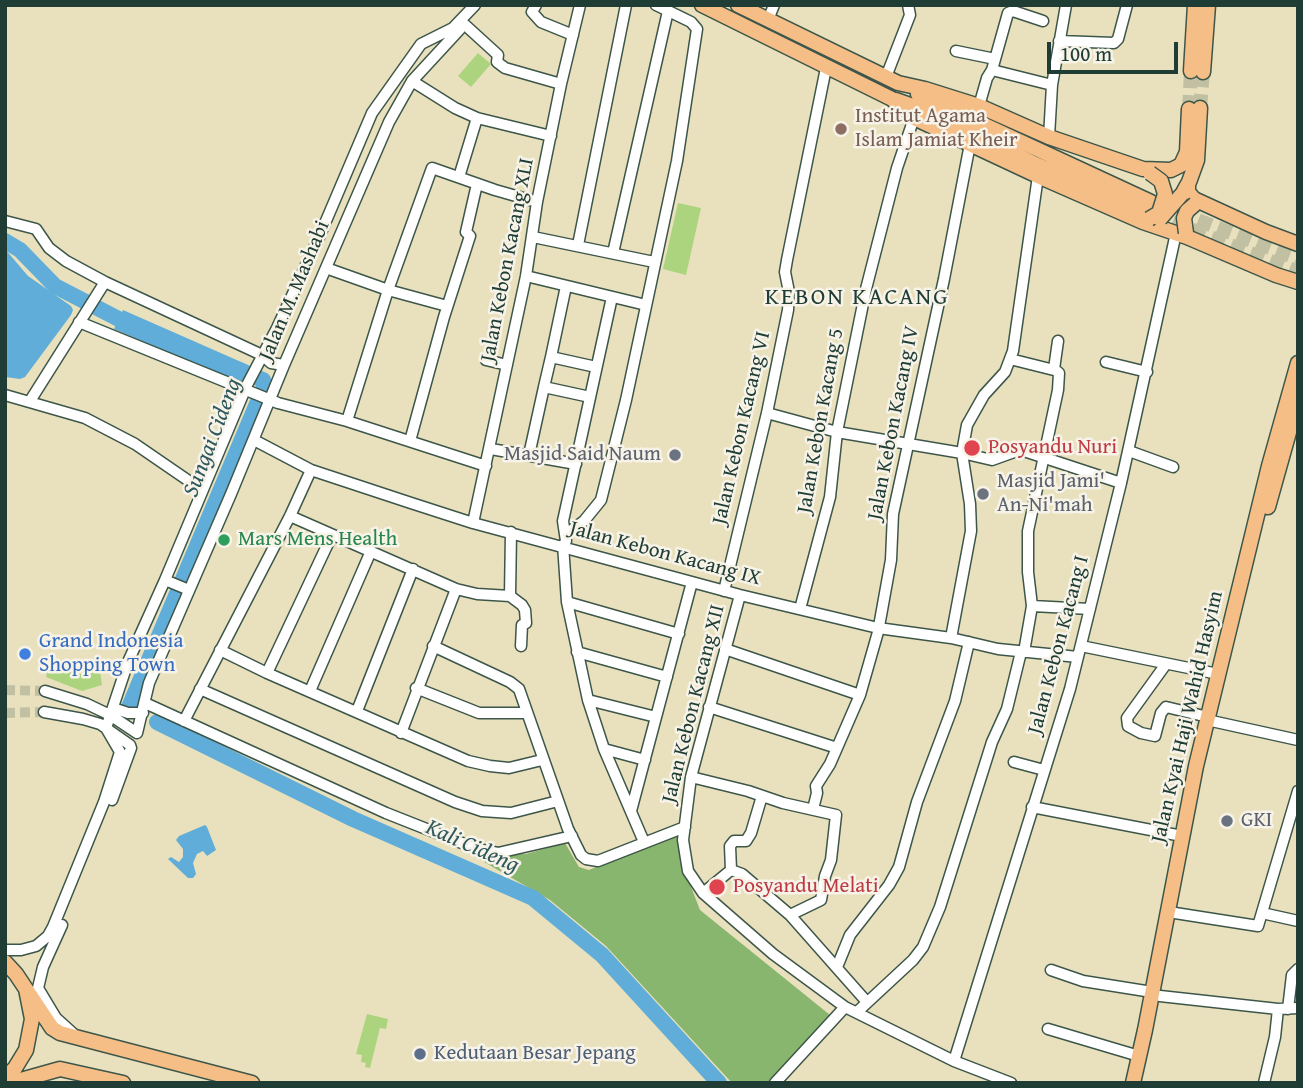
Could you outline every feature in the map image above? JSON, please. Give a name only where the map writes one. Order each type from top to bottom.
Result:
[{"type":"main road","points":[[738,5],[892,80],[1183,234],[1298,282]]},
{"type":"main road","points":[[1195,5],[1197,72],[1208,5]]},
{"type":"main road","points":[[706,7],[826,68],[892,99],[922,108],[1150,217],[1159,213],[1166,194],[1161,181],[1147,171],[1049,137],[979,106],[892,80]]},
{"type":"main road","points":[[892,99],[914,118],[1038,176],[1150,217],[1168,213],[1185,190],[1197,160],[1195,109],[1181,165],[1171,170],[1147,171]]},
{"type":"main road","points":[[1185,190],[1198,203],[1298,244]]},
{"type":"main road","points":[[1183,234],[1187,211],[1198,203]]},
{"type":"main road","points":[[1276,275],[1295,290],[1298,296]]},
{"type":"main road","name":"Jalan Kyai Haji Wahid Hasyim","points":[[1211,720],[1218,674],[1269,466],[1298,363]]},
{"type":"main road","name":"Jalan Kyai Haji Wahid Hasyim","points":[[1133,1083],[1175,913],[1211,720],[1298,400]]},
{"type":"main road","name":"Jalan Kyai Haji Wahid Hasyim","points":[[1142,1083],[1182,836],[1201,767]]},
{"type":"main road","points":[[5,962],[52,1028],[60,1033],[82,1041],[252,1083]]},
{"type":"main road","points":[[5,1078],[21,1059],[29,1040],[32,1019],[26,989]]},
{"type":"main road","points":[[10,1083],[33,1079],[60,1069],[123,1083]]},
{"type":"street","points":[[5,950],[36,946],[48,936],[53,927],[104,802],[120,752],[106,728],[128,662],[168,582],[202,490],[246,388],[323,228],[372,113],[421,44],[453,28],[475,5]]},
{"type":"street","name":"Jalan M. Mashabi","points":[[112,711],[137,733],[149,683],[186,589],[254,440],[269,399],[389,122],[412,81],[485,5]]},
{"type":"street","points":[[536,5],[532,12],[541,22],[573,35]]},
{"type":"street","name":"Jalan Kebon Kacang XLI","points":[[473,523],[491,449],[526,276],[537,202],[580,5]]},
{"type":"street","points":[[578,245],[626,5]]},
{"type":"street","points":[[566,534],[584,521],[601,500],[612,463],[677,161],[698,37],[697,29],[691,22],[656,5]]},
{"type":"street","points":[[768,20],[774,5]]},
{"type":"street","points":[[892,80],[910,15],[908,5]]},
{"type":"street","points":[[1049,137],[1052,85],[1066,5]]},
{"type":"street","points":[[1059,41],[1114,43],[1118,39],[1127,5]]},
{"type":"street","points":[[691,22],[706,7]]},
{"type":"street","points":[[979,106],[987,78],[994,65],[1008,13],[1019,9],[1043,21]]},
{"type":"street","points":[[612,253],[668,11]]},
{"type":"street","points":[[464,24],[498,55],[498,62],[505,68],[561,84]]},
{"type":"street","points":[[956,51],[1052,85]]},
{"type":"street","name":"Jalan Kebon Kacang VI","points":[[724,591],[767,413],[788,310],[786,260],[826,68]]},
{"type":"street","points":[[412,81],[454,108],[477,118],[551,136]]},
{"type":"street","points":[[458,177],[477,118]]},
{"type":"street","name":"Jalan Kebon Kacang 5","points":[[800,610],[830,497],[837,432],[873,258],[897,168],[914,118]]},
{"type":"street","name":"Jalan Kebon Kacang IV","points":[[813,809],[816,786],[837,748],[860,695],[878,628],[891,560],[893,514],[970,144]]},
{"type":"street","points":[[347,421],[388,290],[432,168],[537,202]]},
{"type":"street","points":[[951,638],[971,531],[962,453],[967,425],[1010,359],[1038,176]]},
{"type":"street","points":[[410,441],[447,306],[470,236],[466,232],[477,184]]},
{"type":"street","points":[[5,221],[36,229],[44,243],[102,286],[271,363],[284,365]]},
{"type":"street","name":"Jalan Kebon Kacang I","points":[[954,1061],[1080,652],[1183,234]]},
{"type":"street","points":[[533,237],[654,262]]},
{"type":"street","points":[[326,268],[388,290],[447,306]]},
{"type":"street","points":[[526,276],[646,304]]},
{"type":"street","points":[[30,401],[102,286]]},
{"type":"street","points":[[529,455],[566,286]]},
{"type":"street","points":[[612,297],[563,521],[566,534],[564,546],[567,602],[588,700],[604,749],[644,842]]},
{"type":"street","points":[[82,318],[269,399],[347,421],[486,467]]},
{"type":"street","points":[[1054,370],[1058,341]]},
{"type":"street","points":[[551,357],[596,367]]},
{"type":"street","points":[[775,1083],[851,1009],[869,998],[913,960],[923,947],[940,907],[992,742],[1007,709],[1023,652],[1032,606],[1028,572],[1028,531],[1045,458],[1059,373],[1010,359]]},
{"type":"street","points":[[486,360],[507,365]]},
{"type":"street","points":[[1106,362],[1147,372]]},
{"type":"street","points":[[544,387],[590,397]]},
{"type":"street","points":[[5,395],[91,421],[135,444],[202,490]]},
{"type":"street","points":[[767,413],[837,432],[992,460],[1017,451],[1121,483]]},
{"type":"street","name":"Jalan Kebon Kacang IX","points":[[254,440],[311,470],[473,523],[800,610],[878,628],[1023,652],[1080,652],[1218,674]]},
{"type":"street","points":[[491,449],[576,464]]},
{"type":"street","points":[[1129,451],[1173,467]]},
{"type":"street","points":[[184,721],[311,470]]},
{"type":"street","points":[[290,516],[456,589],[477,594],[510,596],[525,610],[526,623],[522,625],[521,646]]},
{"type":"street","points":[[510,532],[510,596]]},
{"type":"street","points":[[267,673],[332,535]]},
{"type":"street","points":[[310,691],[371,551]]},
{"type":"street","points":[[356,711],[413,569]]},
{"type":"street","points":[[168,582],[186,589]]},
{"type":"street","points":[[631,811],[692,582]]},
{"type":"street","points":[[401,733],[456,589]]},
{"type":"street","name":"Jalan Kebon Kacang XII","points":[[703,893],[686,863],[683,840],[691,777],[740,595]]},
{"type":"street","points":[[567,602],[679,635]]},
{"type":"street","points":[[1032,606],[1090,610]]},
{"type":"street","points":[[837,967],[850,935],[889,885],[899,867],[917,802],[955,701],[969,642]]},
{"type":"street","points":[[433,646],[510,682],[521,694],[542,760],[581,855],[594,861],[685,827]]},
{"type":"street","points":[[725,649],[860,695]]},
{"type":"street","points":[[220,650],[468,761],[509,768],[542,760]]},
{"type":"street","points":[[577,652],[667,677]]},
{"type":"street","points":[[1166,664],[1127,718],[1128,726],[1155,736],[1161,713],[1166,707],[1298,740]]},
{"type":"street","points":[[416,688],[479,713],[527,713]]},
{"type":"street","points":[[200,689],[455,802],[482,811],[511,813],[558,801]]},
{"type":"street","points":[[44,691],[112,711],[128,713],[144,708],[184,721],[386,813],[477,849],[498,853],[572,836]]},
{"type":"street","points":[[588,700],[656,717]]},
{"type":"street","points":[[709,707],[837,748]]},
{"type":"street","points":[[44,712],[83,719],[106,728],[131,748],[38,984],[40,993],[56,1018],[82,1041]]},
{"type":"street","points":[[604,749],[645,760]]},
{"type":"street","points":[[1014,762],[1044,770]]},
{"type":"street","points":[[691,777],[836,815],[831,860],[821,900],[790,915]]},
{"type":"street","points":[[1175,913],[1257,927],[1298,791]]},
{"type":"street","points":[[731,870],[731,844],[734,841],[746,841],[762,796]]},
{"type":"street","points":[[1032,807],[1182,836]]},
{"type":"street","points":[[731,870],[742,874],[790,915],[869,998]]},
{"type":"street","points":[[731,870],[703,893],[773,954],[851,1009],[997,1081],[1012,1083]]},
{"type":"street","points":[[1262,913],[1298,921]]},
{"type":"street","points":[[1264,1083],[1288,1009],[1292,975],[1298,969]]},
{"type":"street","points":[[1051,970],[1083,981],[1156,994],[1288,1009]]},
{"type":"street","points":[[1048,1029],[1139,1056]]},
{"type":"green space","points":[[478,53],[491,64],[471,87],[458,76]]},
{"type":"green space","points":[[678,203],[701,208],[686,275],[663,269]]},
{"type":"green space","points":[[48,667],[86,675],[100,670],[102,685],[82,691],[46,677]]},
{"type":"green space","points":[[676,833],[681,861],[700,910],[830,1015],[769,1083],[732,1083],[606,946],[550,900],[472,855],[526,854],[565,843],[579,867],[589,870]]},
{"type":"green space","points":[[367,1014],[388,1019],[386,1029],[380,1028],[370,1068],[361,1062],[362,1055],[356,1054]]},
{"type":"water","points":[[5,249],[28,276],[73,310],[25,377],[20,379],[5,377]]},
{"type":"water","points":[[123,310],[248,365],[241,384],[114,329]]},
{"type":"water","points":[[205,825],[216,850],[207,856],[203,851],[197,854],[193,863],[196,874],[193,878],[188,878],[168,859],[171,857],[179,862],[183,857],[183,849],[176,840],[179,836]]},
{"type":"waterway","name":"Sungai Cideng","points":[[5,241],[20,250],[55,286],[136,328]]},
{"type":"waterway","name":"Sungai Cideng","points":[[129,707],[264,387],[263,380],[237,369]]},
{"type":"waterway","name":"Kali Cideng","points":[[157,722],[353,819],[533,898],[602,955],[719,1083]]},
{"type":"tunnel","points":[[1189,109],[1191,71]]},
{"type":"tunnel","points":[[1200,108],[1203,72]]},
{"type":"tunnel","points":[[1159,205],[1298,259]]},
{"type":"tunnel","points":[[1153,214],[1298,272]]},
{"type":"tunnel","points":[[5,690],[45,691]]},
{"type":"tunnel","points":[[5,713],[44,712]]},
{"type":"place","name":"Institut Agama Islam Jamiat Kheir","points":[[841,129]]},
{"type":"place","name":"Posyandu Nuri","points":[[972,448]]},
{"type":"place","name":"Masjid Said Naum","points":[[675,455]]},
{"type":"place","name":"Masjid Jami' An-Ni'mah","points":[[983,494]]},
{"type":"place","name":"Mars Mens Health","points":[[224,540]]},
{"type":"place","name":"Grand Indonesia Shopping Town","points":[[25,654]]},
{"type":"place","name":"GKI","points":[[1227,821]]},
{"type":"place","name":"Posyandu Melati","points":[[717,887]]},
{"type":"place","name":"Kedutaan Besar Jepang","points":[[420,1054]]},
{"type":"district","name":"KEBON KACANG","points":[[857,298]]}]
